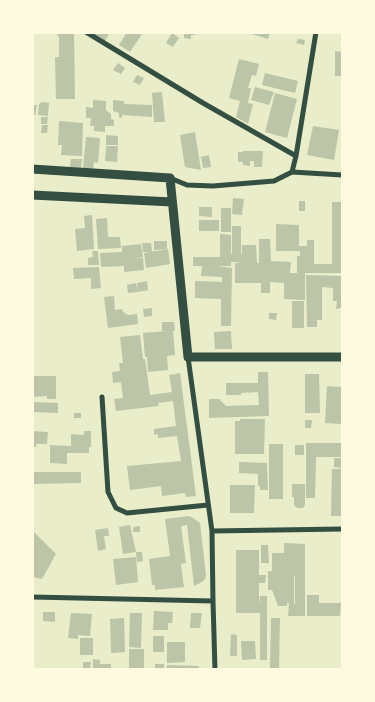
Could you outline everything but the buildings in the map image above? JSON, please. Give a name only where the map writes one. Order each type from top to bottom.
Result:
[{"type":"street","points":[[86,32],[202,103],[296,156]]},
{"type":"street","points":[[292,172],[316,32]]},
{"type":"street","points":[[32,169],[170,178],[187,185],[214,186],[274,181],[292,172],[342,175]]},
{"type":"street","points":[[170,178],[188,358],[212,531],[215,670]]},
{"type":"street","points":[[32,194],[172,202]]},
{"type":"street","points":[[188,358],[342,357]]},
{"type":"street","points":[[102,397],[108,492],[116,508],[127,513],[208,505]]},
{"type":"street","points":[[212,531],[342,529]]},
{"type":"street","points":[[32,596],[213,601]]}]
